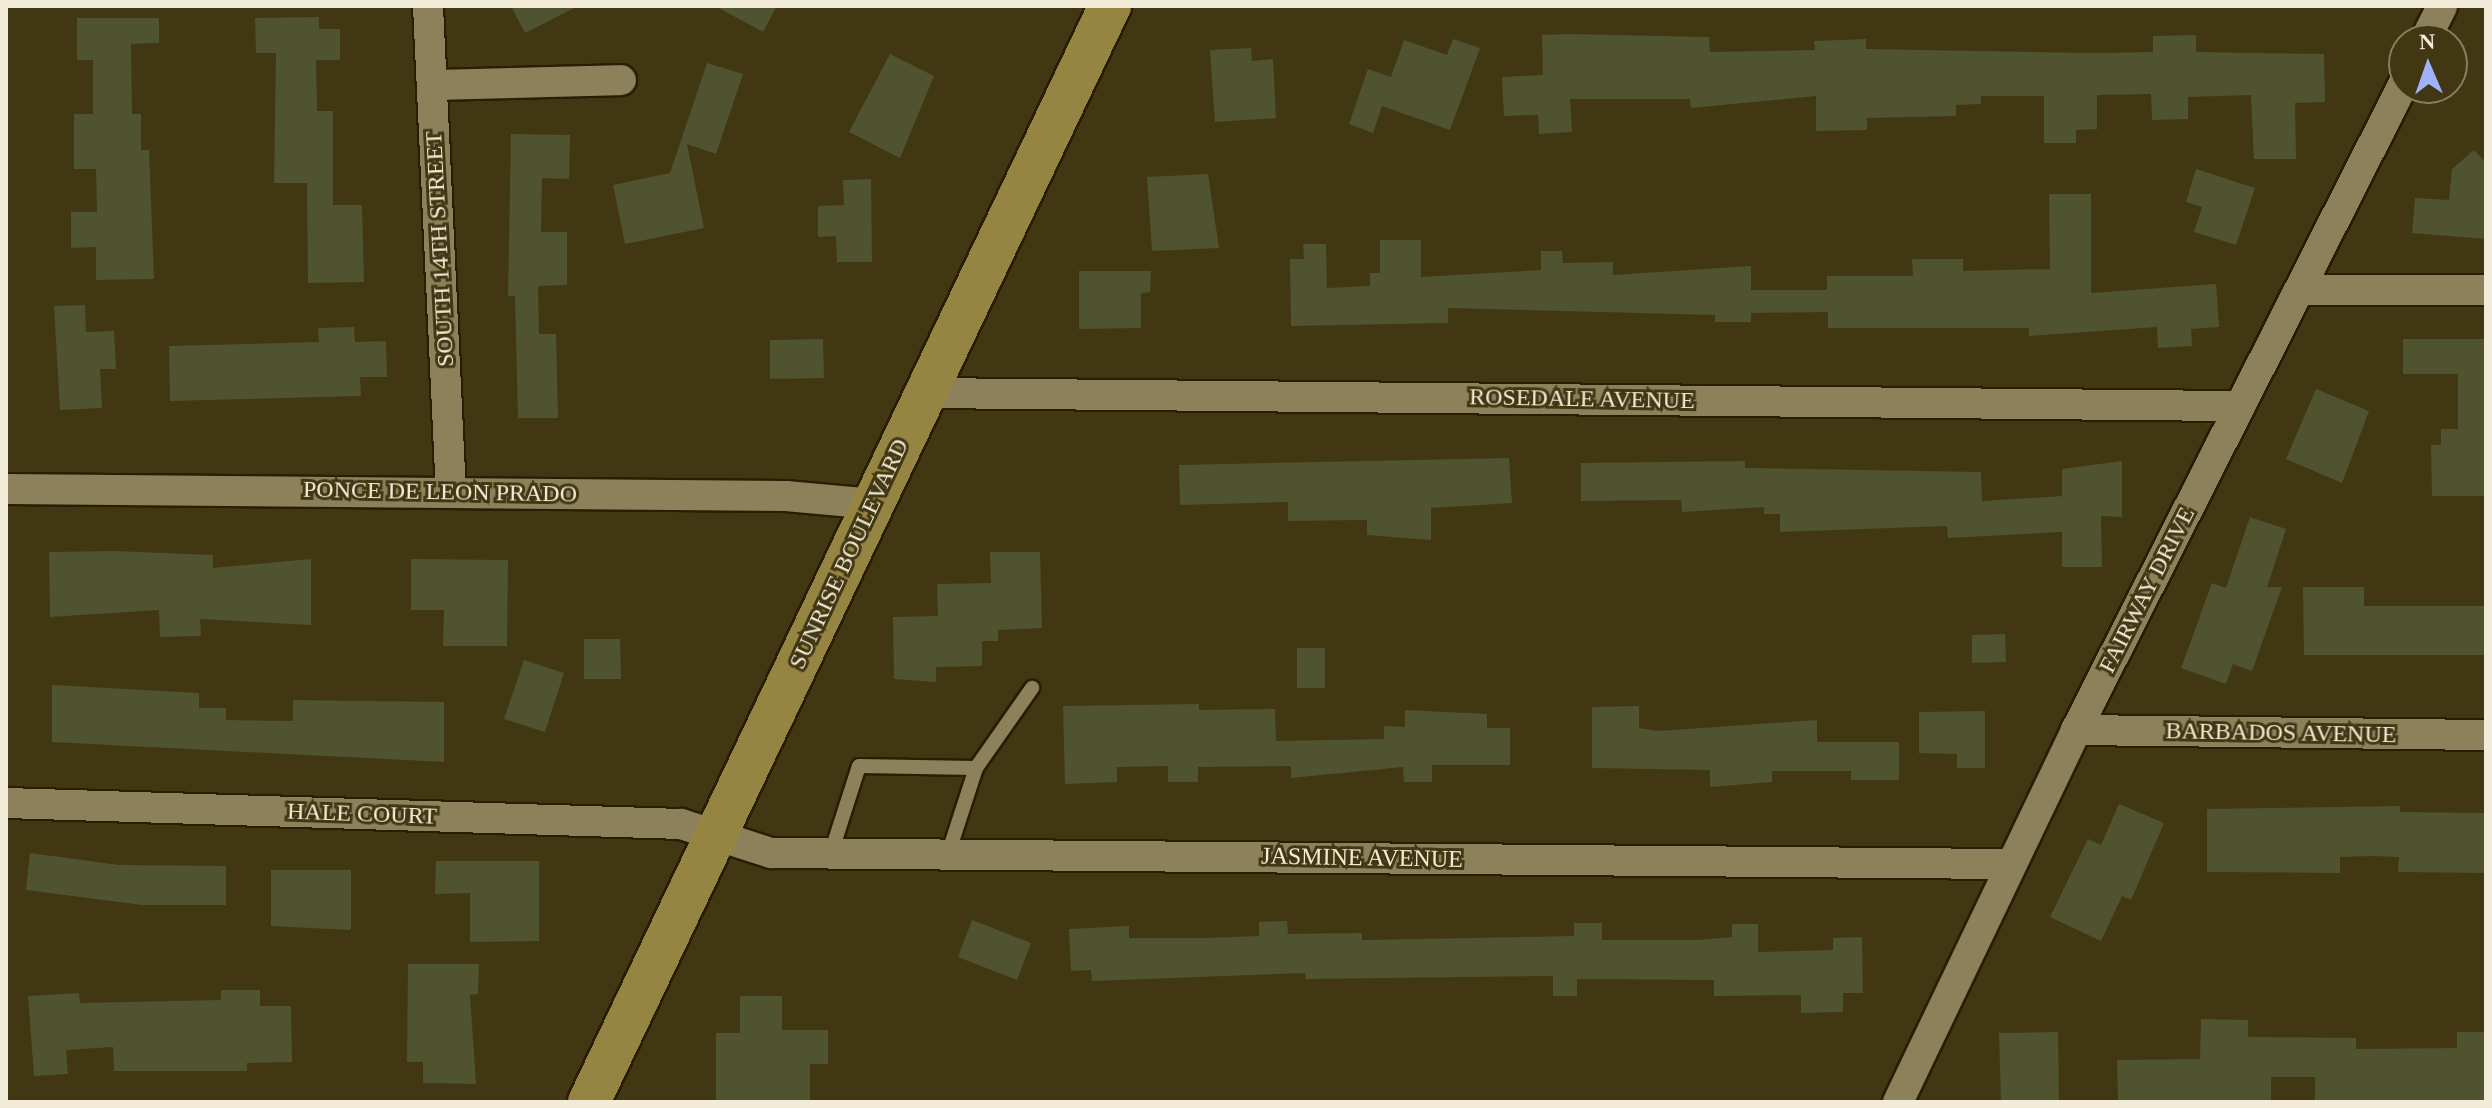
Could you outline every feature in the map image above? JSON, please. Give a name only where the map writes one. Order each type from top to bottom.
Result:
[{"type":"street","name":"SOUTH 14TH STREET","points":[[428,6],[451,492]]},
{"type":"street","name":"SUNRISE BOULEVARD","points":[[589,1102],[1110,6]]},
{"type":"street","points":[[2433,24],[2442,6]]},
{"type":"street","points":[[432,85],[621,80]]},
{"type":"street","name":"FAIRWAY DRIVE","points":[[1898,1102],[2076,730],[2394,104]]},
{"type":"street","points":[[2301,290],[2486,290]]},
{"type":"street","name":"ROSEDALE AVENUE","points":[[925,393],[2240,406]]},
{"type":"street","name":"PONCE DE LEON PRADO","points":[[6,489],[451,492],[874,504]]},
{"type":"street","name":"BARBADOS AVENUE","points":[[2076,730],[2486,735]]},
{"type":"street","name":"HALE COURT","points":[[6,803],[681,824],[717,833]]},
{"type":"street","name":"JASMINE AVENUE","points":[[717,833],[771,853],[2010,864]]},
{"type":"lane","points":[[948,854],[976,768],[1032,688]]},
{"type":"lane","points":[[831,853],[859,766],[976,768]]},
{"type":"building","points":[[511,6],[578,6],[525,33]]},
{"type":"building","points":[[715,6],[777,6],[763,32]]},
{"type":"building","points":[[319,17],[319,29],[340,29],[340,60],[316,60],[317,111],[333,111],[333,205],[362,205],[364,282],[308,283],[307,183],[274,183],[276,53],[256,53],[255,18]]},
{"type":"building","points":[[77,18],[159,18],[159,43],[131,44],[132,114],[141,114],[141,150],[149,150],[154,279],[96,280],[96,247],[71,248],[71,212],[97,212],[96,169],[74,169],[74,114],[93,114],[93,60],[77,60]]},
{"type":"building","points":[[1542,35],[1709,37],[1710,52],[1815,50],[1814,41],[1866,39],[1866,49],[2096,53],[2153,52],[2153,36],[2196,35],[2196,52],[2324,54],[2325,102],[2295,103],[2296,159],[2254,159],[2251,95],[2188,97],[2188,119],[2152,120],[2151,94],[2097,95],[2097,129],[2076,130],[2076,143],[2044,143],[2044,96],[1981,96],[1981,104],[1956,105],[1956,116],[1867,118],[1867,130],[1816,131],[1816,96],[1691,108],[1690,99],[1570,99],[1572,132],[1539,134],[1538,115],[1504,116],[1502,77],[1543,75]]},
{"type":"building","points":[[1453,39],[1480,48],[1450,130],[1382,106],[1373,133],[1349,124],[1368,69],[1391,77],[1404,40],[1447,55]]},
{"type":"building","points":[[1251,48],[1252,61],[1273,59],[1276,118],[1215,122],[1210,50]]},
{"type":"building","points":[[890,54],[934,76],[900,158],[849,132]]},
{"type":"building","points":[[707,63],[743,74],[716,154],[687,144],[704,228],[625,244],[613,185],[670,173]]},
{"type":"building","points":[[511,134],[570,135],[569,179],[542,178],[541,232],[567,232],[567,285],[538,286],[539,334],[556,334],[558,418],[518,418],[515,296],[508,296]]},
{"type":"building","points":[[2474,150],[2486,163],[2486,239],[2412,233],[2415,198],[2449,200],[2452,169]]},
{"type":"building","points":[[2196,169],[2255,188],[2236,245],[2194,232],[2202,207],[2186,202]]},
{"type":"building","points":[[1208,174],[1219,248],[1152,251],[1147,177]]},
{"type":"building","points":[[871,179],[872,262],[837,262],[836,236],[818,237],[818,206],[844,205],[843,180]]},
{"type":"building","points":[[2049,194],[2091,194],[2091,293],[2216,284],[2219,327],[2191,329],[2192,346],[2158,348],[2157,327],[2029,336],[2029,328],[1828,328],[1828,312],[1751,313],[1751,322],[1715,322],[1715,315],[1448,308],[1448,323],[1291,326],[1290,259],[1304,259],[1303,244],[1326,244],[1327,288],[1370,286],[1370,273],[1380,273],[1380,240],[1421,240],[1421,277],[1541,270],[1541,251],[1562,251],[1563,263],[1613,262],[1613,275],[1751,266],[1751,290],[1827,290],[1827,276],[1913,276],[1912,259],[1963,259],[1963,271],[2050,269]]},
{"type":"building","points":[[1079,271],[1151,271],[1150,292],[1141,293],[1141,328],[1079,329]]},
{"type":"building","points":[[85,305],[86,332],[114,331],[116,369],[100,369],[102,408],[60,410],[54,306]]},
{"type":"building","points":[[354,327],[355,342],[386,341],[387,377],[360,377],[361,396],[170,401],[169,346],[319,342],[318,328]]},
{"type":"building","points":[[823,339],[824,378],[770,379],[770,340]]},
{"type":"building","points":[[2403,339],[2486,339],[2486,496],[2432,496],[2431,445],[2441,445],[2441,429],[2458,429],[2458,374],[2403,374]]},
{"type":"building","points":[[2316,389],[2369,411],[2342,483],[2286,459]]},
{"type":"building","points":[[1509,458],[1512,503],[1431,508],[1431,540],[1367,535],[1367,520],[1288,521],[1288,502],[1180,505],[1179,465]]},
{"type":"building","points":[[1745,461],[1745,468],[1981,472],[1982,501],[2062,496],[2062,469],[2122,461],[2122,517],[2101,516],[2102,567],[2062,567],[2062,532],[1948,538],[1947,526],[1780,532],[1780,514],[1764,514],[1764,507],[1682,512],[1681,500],[1581,501],[1581,463]]},
{"type":"building","points":[[2250,517],[2286,529],[2267,587],[2282,587],[2252,671],[2233,664],[2226,684],[2181,668],[2212,583],[2226,588]]},
{"type":"building","points":[[49,552],[213,555],[213,568],[311,559],[311,625],[200,619],[201,636],[160,637],[159,610],[50,617]]},
{"type":"building","points":[[990,552],[1040,552],[1042,628],[998,630],[998,641],[982,641],[982,666],[936,667],[936,682],[894,679],[893,617],[938,616],[937,584],[991,583]]},
{"type":"building","points":[[411,559],[508,560],[507,646],[443,646],[444,610],[411,610]]},
{"type":"building","points":[[2303,587],[2364,587],[2364,606],[2486,606],[2486,655],[2304,655]]},
{"type":"building","points":[[2005,634],[2006,662],[1972,663],[1972,635]]},
{"type":"building","points":[[584,639],[620,639],[621,679],[584,679]]},
{"type":"building","points":[[1297,648],[1325,648],[1325,688],[1297,688]]},
{"type":"building","points":[[524,660],[564,673],[545,732],[504,719]]},
{"type":"building","points":[[52,685],[199,693],[199,708],[226,708],[226,720],[293,721],[293,700],[444,702],[444,762],[52,742]]},
{"type":"building","points":[[1199,704],[1199,710],[1275,709],[1276,741],[1384,739],[1384,726],[1405,727],[1405,710],[1487,714],[1487,728],[1510,728],[1510,765],[1432,765],[1432,782],[1404,782],[1403,767],[1291,778],[1291,766],[1198,767],[1198,782],[1168,782],[1168,766],[1117,767],[1117,782],[1065,784],[1063,706]]},
{"type":"building","points":[[1639,706],[1639,728],[1658,731],[1817,720],[1817,742],[1899,742],[1899,780],[1851,780],[1851,771],[1772,771],[1772,782],[1710,787],[1710,770],[1592,768],[1592,707]]},
{"type":"building","points":[[1985,711],[1985,768],[1957,768],[1957,754],[1919,753],[1919,712]]},
{"type":"building","points":[[2119,804],[2164,823],[2131,900],[2122,896],[2101,941],[2050,917],[2088,839],[2101,845]]},
{"type":"building","points":[[2400,806],[2400,812],[2486,813],[2486,873],[2398,872],[2399,857],[2373,856],[2340,857],[2340,873],[2207,872],[2207,809]]},
{"type":"building","points":[[30,853],[119,865],[226,866],[226,905],[142,905],[26,890]]},
{"type":"building","points":[[436,861],[539,861],[539,941],[470,942],[470,893],[435,894]]},
{"type":"building","points":[[271,870],[351,870],[351,930],[271,926]]},
{"type":"building","points":[[972,920],[1031,943],[1017,980],[958,957]]},
{"type":"building","points":[[1287,921],[1288,934],[1362,933],[1362,940],[1574,936],[1574,923],[1602,923],[1602,940],[1697,940],[1732,937],[1732,924],[1758,924],[1758,952],[1833,950],[1833,938],[1862,937],[1863,993],[1843,993],[1843,1012],[1801,1013],[1801,995],[1714,996],[1714,980],[1577,979],[1577,996],[1553,996],[1553,976],[1306,979],[1305,973],[1092,981],[1091,970],[1071,971],[1069,929],[1129,926],[1129,938],[1208,938],[1259,936],[1259,922]]},
{"type":"building","points":[[408,964],[479,964],[478,994],[470,995],[476,1084],[423,1083],[423,1062],[407,1062]]},
{"type":"building","points":[[221,990],[260,990],[260,1006],[291,1006],[292,1062],[247,1063],[247,1071],[114,1071],[113,1047],[66,1050],[68,1074],[34,1076],[28,996],[79,993],[80,1003],[221,1000]]},
{"type":"building","points":[[740,996],[782,996],[782,1030],[828,1030],[828,1064],[810,1064],[810,1102],[716,1102],[716,1033],[740,1033]]},
{"type":"building","points":[[2201,1019],[2248,1020],[2248,1037],[2356,1038],[2356,1049],[2457,1048],[2457,1032],[2486,1032],[2486,1102],[2315,1101],[2315,1077],[2271,1077],[2271,1102],[2118,1102],[2117,1060],[2200,1059]]},
{"type":"building","points":[[2058,1032],[2059,1102],[2001,1102],[1999,1033]]}]
